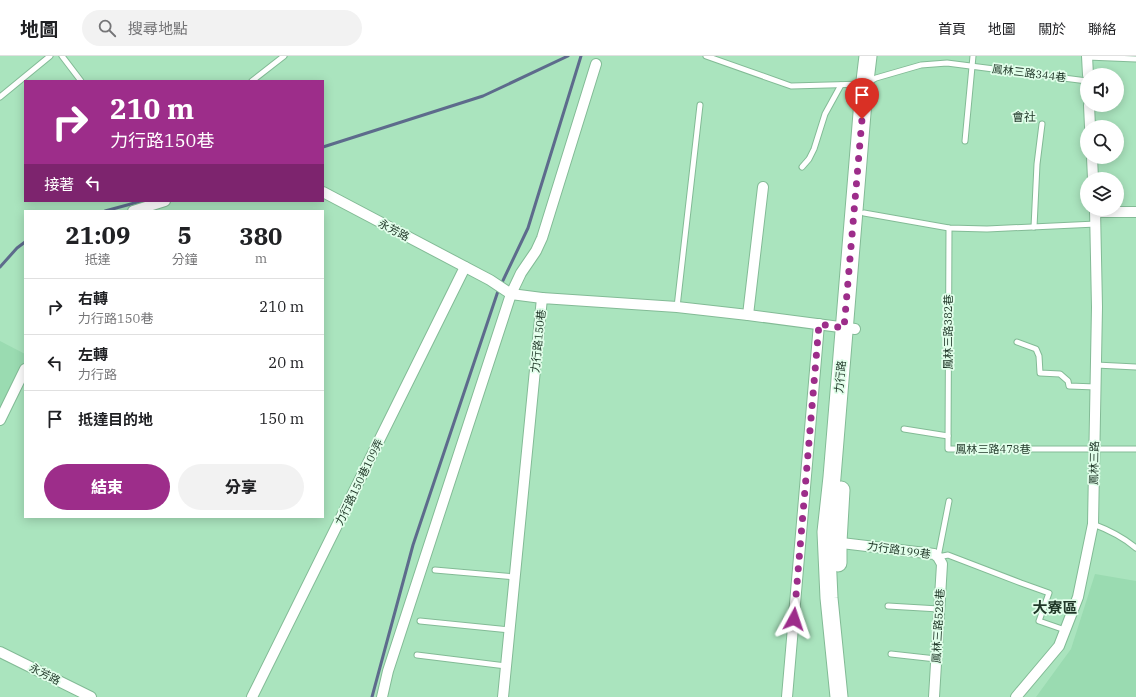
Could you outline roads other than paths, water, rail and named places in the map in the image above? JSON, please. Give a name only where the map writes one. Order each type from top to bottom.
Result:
[{"type":"main road","name":"力行路","points":[[849,329],[864,213],[870,81],[868,56]]},
{"type":"main road","name":"力行路","points":[[839,697],[828,598],[832,542],[842,478],[849,329],[870,81],[879,56]]},
{"type":"main road","name":"力行路","points":[[832,542],[849,697]]},
{"type":"street","points":[[1087,57],[1088,68]]},
{"type":"street","points":[[382,697],[388,671],[511,294],[521,273],[536,251],[542,238],[596,64]]},
{"type":"street","points":[[748,315],[764,186]]},
{"type":"street","name":"永芳路","points":[[324,193],[465,268]]},
{"type":"street","points":[[136,210],[162,202]]},
{"type":"street","points":[[1124,212],[1136,212]]},
{"type":"street","name":"鳳林三路","points":[[1016,697],[1059,646],[1078,597],[1093,524],[1097,307],[1095,216]]},
{"type":"street","points":[[465,268],[490,280],[511,294],[542,298]]},
{"type":"street","name":"力行路150巷109弄","points":[[252,697],[465,268]]},
{"type":"street","name":"力行路150巷","points":[[503,697],[542,298],[677,307],[849,329]]},
{"type":"street","points":[[787,697],[819,324]]},
{"type":"street","points":[[0,420],[24,371]]},
{"type":"street","name":"力行路199巷","points":[[832,542],[934,554],[938,557]]},
{"type":"street","name":"鳳林三路528巷","points":[[934,697],[942,564],[938,557]]},
{"type":"street","name":"永芳路","points":[[0,652],[91,697]]},
{"type":"lane","points":[[0,96],[50,56]]},
{"type":"lane","points":[[62,56],[80,80]]},
{"type":"lane","points":[[253,80],[284,56]]},
{"type":"lane","name":"鳳林三路344巷","points":[[706,56],[791,86],[840,85],[870,81],[921,65],[947,63],[1080,80]]},
{"type":"lane","points":[[965,141],[973,56]]},
{"type":"lane","points":[[1087,57],[1136,59]]},
{"type":"lane","points":[[802,166],[809,159],[814,149],[825,114],[840,85]]},
{"type":"lane","points":[[677,307],[700,105]]},
{"type":"lane","points":[[1034,227],[1037,164],[1042,124]]},
{"type":"lane","points":[[864,213],[949,228],[987,229],[1096,224]]},
{"type":"lane","name":"鳳林三路382巷","points":[[948,436],[949,228]]},
{"type":"lane","points":[[1017,342],[1036,349],[1039,356],[1040,373],[1060,374],[1068,381],[1069,386],[1096,387]]},
{"type":"lane","points":[[1096,365],[1136,367]]},
{"type":"lane","name":"鳳林三路478巷","points":[[904,429],[948,436],[948,448],[1094,450]]},
{"type":"lane","points":[[1094,450],[1136,449]]},
{"type":"lane","name":"力行路199巷","points":[[938,557],[949,501]]},
{"type":"lane","points":[[1093,524],[1124,538],[1136,548]]},
{"type":"lane","points":[[938,557],[948,555],[1021,584],[1049,593],[1039,621],[1065,630]]},
{"type":"lane","points":[[435,570],[515,577]]},
{"type":"lane","points":[[888,606],[939,610]]},
{"type":"lane","points":[[420,621],[510,630]]},
{"type":"lane","points":[[890,654],[936,659]]},
{"type":"lane","points":[[417,655],[506,666]]},
{"type":"waterway","points":[[324,147],[483,96],[568,56]]},
{"type":"waterway","points":[[372,697],[413,545],[498,291],[528,228],[581,56]]},
{"type":"waterway","points":[[109,210],[138,202]]},
{"type":"waterway","points":[[0,267],[17,248],[24,243]]},
{"type":"district","name":"會社","points":[[1024,117]]},
{"type":"district","name":"大寮區","points":[[1055,608]]}]
